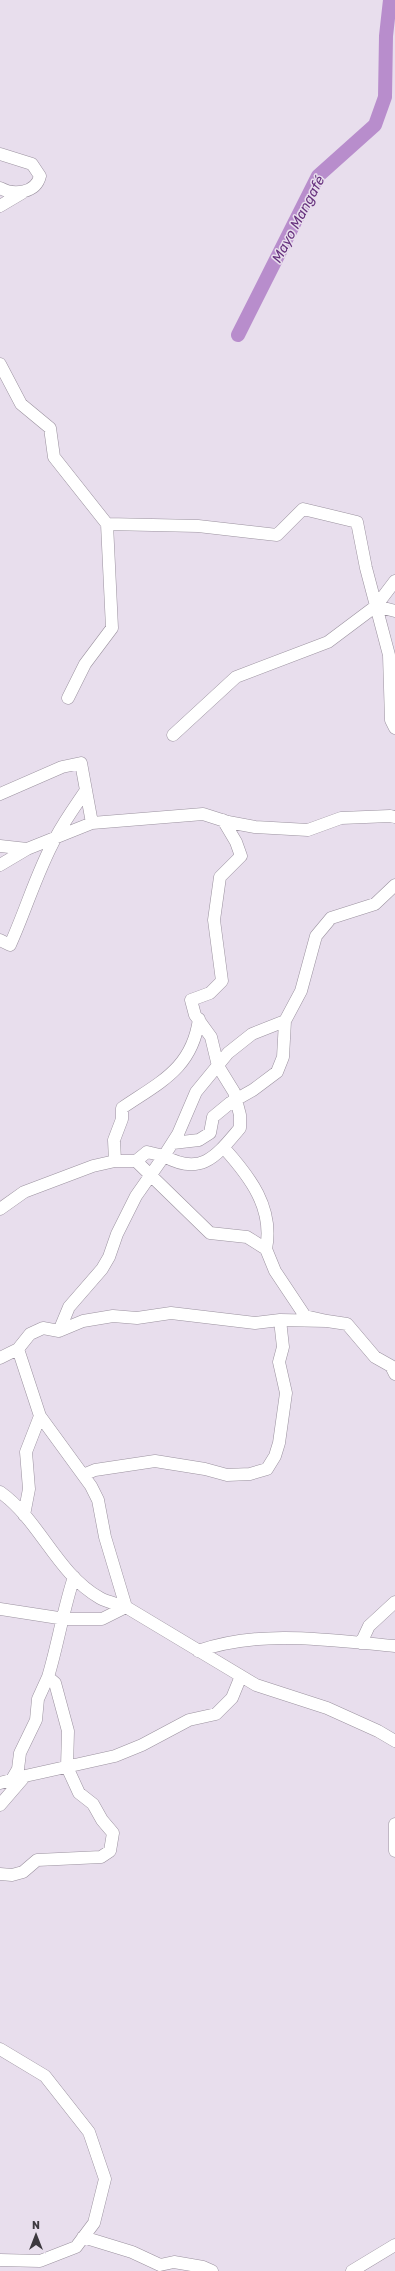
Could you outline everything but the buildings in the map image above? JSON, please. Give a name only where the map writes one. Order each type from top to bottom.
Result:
[{"type":"street","points":[[0,154],[32,164],[40,176],[38,182],[0,206]]},
{"type":"street","points":[[0,188],[22,193]]},
{"type":"street","points":[[0,364],[21,404],[50,428],[54,457],[107,524],[112,628],[85,664],[68,698]]},
{"type":"street","points":[[107,524],[198,526],[277,535],[303,509],[356,522],[389,655],[391,720],[395,728]]},
{"type":"street","points":[[173,735],[236,676],[328,642],[376,606],[395,581]]},
{"type":"street","points":[[376,606],[395,611]]},
{"type":"street","points":[[0,794],[62,767],[81,762],[92,823]]},
{"type":"street","points":[[0,940],[10,945],[25,913],[40,870],[56,837],[86,790]]},
{"type":"street","points":[[0,865],[27,849],[92,823],[203,814],[255,827],[308,830],[341,818],[395,817]]},
{"type":"street","points":[[0,1209],[24,1192],[93,1166],[115,1161],[136,1161],[148,1152],[164,1156],[178,1164],[198,1164],[220,1153],[240,1128],[234,1092],[218,1066],[211,1037],[199,1019],[191,1000],[210,993],[222,981],[214,920],[220,877],[241,856],[236,842],[223,820]]},
{"type":"street","points":[[0,846],[27,849]]},
{"type":"street","points":[[173,1143],[199,1140],[210,1133],[213,1117],[236,1099],[253,1090],[276,1072],[283,1057],[285,1021],[301,991],[316,936],[331,918],[374,904],[395,885]]},
{"type":"street","points":[[115,1161],[114,1140],[122,1119],[122,1108],[159,1084],[185,1061],[196,1038],[199,1019]]},
{"type":"street","points":[[59,1331],[68,1307],[102,1269],[109,1257],[126,1216],[173,1143],[196,1092],[228,1053],[252,1034],[285,1021]]},
{"type":"street","points":[[224,1148],[249,1179],[266,1212],[269,1232],[266,1249],[275,1271],[305,1316],[347,1324],[375,1357],[391,1366],[395,1374]]},
{"type":"street","points":[[136,1161],[210,1233],[246,1237],[266,1249]]},
{"type":"street","points":[[0,1358],[18,1349],[30,1334],[42,1328],[59,1331],[83,1321],[113,1316],[137,1318],[170,1313],[255,1323],[280,1320],[327,1321]]},
{"type":"street","points":[[83,1475],[95,1470],[155,1461],[205,1469],[228,1475],[250,1474],[268,1469],[275,1456],[279,1443],[286,1393],[279,1362],[283,1347],[280,1320]]},
{"type":"street","points":[[18,1349],[40,1416],[83,1475],[98,1500],[105,1537],[126,1607]]},
{"type":"street","points":[[24,1515],[29,1489],[26,1452],[40,1416]]},
{"type":"street","points":[[0,1492],[24,1515],[58,1562],[100,1598],[126,1607],[256,1685],[327,1708],[378,1731],[395,1741]]},
{"type":"street","points":[[5,1782],[18,1769],[20,1753],[36,1720],[38,1699],[48,1677],[56,1650],[61,1618],[74,1577]]},
{"type":"street","points":[[361,1643],[369,1626],[395,1602]]},
{"type":"street","points":[[0,1609],[61,1618],[102,1619],[126,1607]]},
{"type":"street","points":[[198,1651],[220,1643],[280,1637],[395,1646]]},
{"type":"street","points":[[5,1782],[25,1776],[115,1756],[142,1745],[189,1720],[216,1714],[232,1698],[241,1676]]},
{"type":"street","points":[[0,1874],[12,1875],[23,1872],[37,1860],[100,1857],[110,1851],[113,1833],[102,1820],[93,1804],[79,1793],[67,1767],[68,1731],[55,1683],[48,1677]]},
{"type":"street","points":[[0,1805],[25,1776]]},
{"type":"street","points":[[395,1824],[395,1851]]},
{"type":"street","points":[[0,2049],[45,2076],[90,2132],[105,2179],[94,2222],[76,2247],[40,2261],[0,2260]]},
{"type":"street","points":[[83,2237],[132,2252],[160,2265],[174,2262],[203,2267],[212,2271]]},
{"type":"street","points":[[352,2271],[395,2245]]},
{"type":"waterway","name":"Mayo Mangafé","points":[[238,335],[318,176],[375,125],[385,97],[386,36],[390,0]]}]
